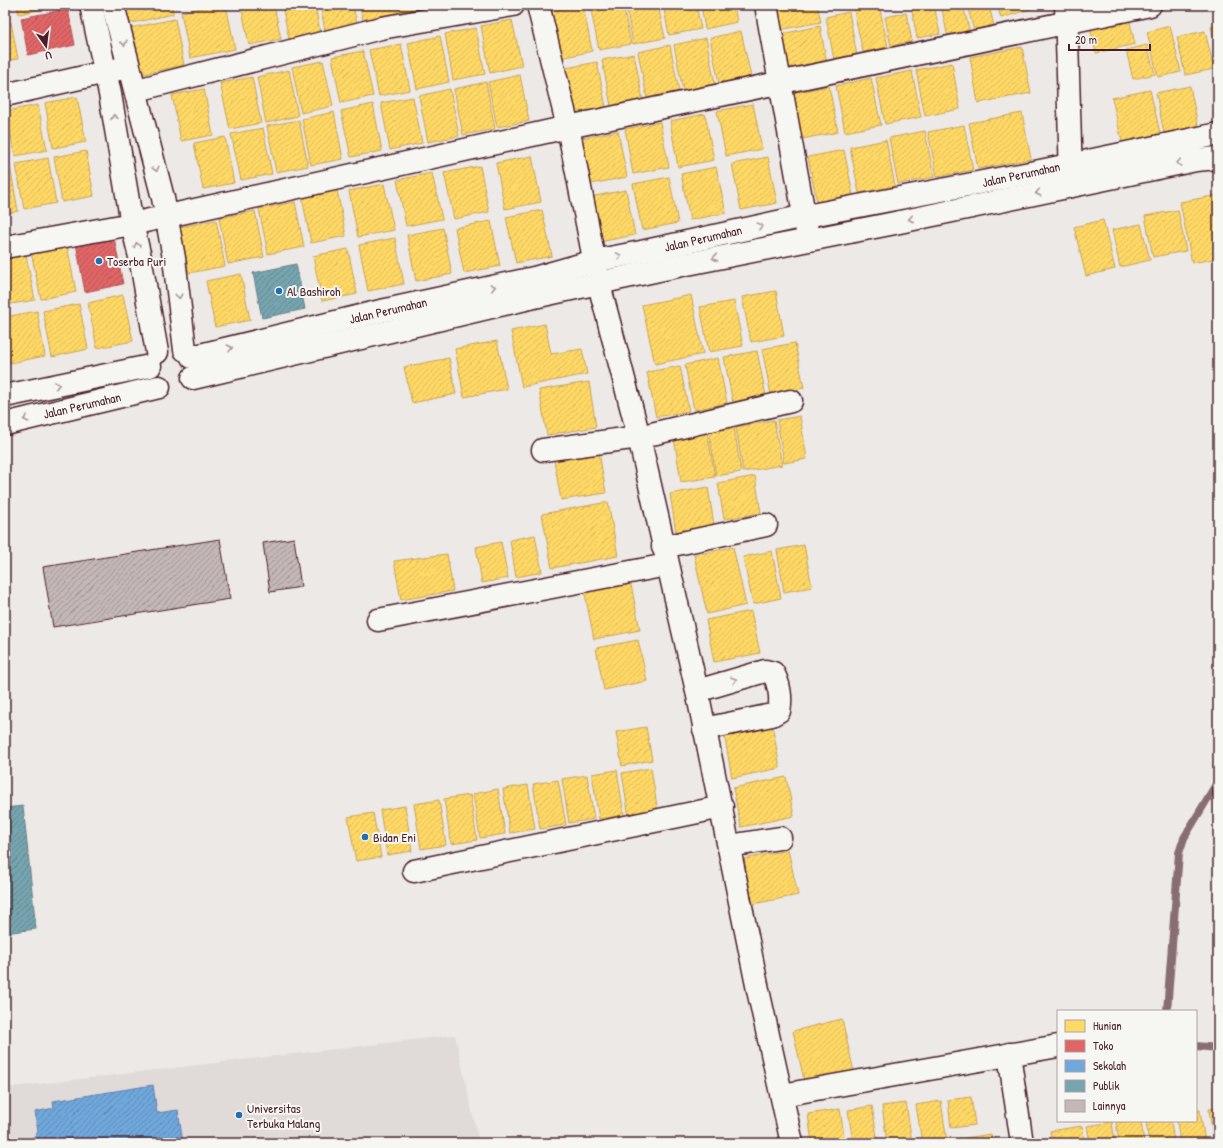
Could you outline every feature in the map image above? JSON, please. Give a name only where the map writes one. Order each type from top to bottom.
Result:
[{"type":"street","points":[[91,5],[104,73],[110,94],[132,224],[140,257],[154,359],[152,378],[159,387],[167,391],[182,389],[189,384],[190,362],[167,216],[137,90],[113,5]]},
{"type":"street","points":[[137,90],[381,28],[513,5]]},
{"type":"street","points":[[538,5],[568,128],[599,284],[639,437],[697,691],[792,1143]]},
{"type":"street","points":[[766,5],[782,83],[809,240]]},
{"type":"street","points":[[5,247],[132,224],[568,128],[782,83],[1066,14],[1150,5]]},
{"type":"street","points":[[1066,14],[1071,185]]},
{"type":"street","points":[[5,95],[130,66]]},
{"type":"street","name":"Jalan Perumahan","points":[[474,301],[534,278],[594,261],[804,216],[1035,172],[1070,163],[1218,134]]},
{"type":"street","name":"Jalan Perumahan","points":[[190,362],[474,301],[599,284],[682,265],[1071,185],[1196,160],[1218,158]]},
{"type":"street","points":[[154,359],[170,346],[178,346],[190,362]]},
{"type":"street","name":"Jalan Perumahan","points":[[5,396],[154,359]]},
{"type":"street","name":"Jalan Perumahan","points":[[5,424],[159,387]]},
{"type":"street","points":[[543,450],[639,437],[791,401]]},
{"type":"street","points":[[378,620],[665,556],[766,525]]},
{"type":"street","points":[[697,691],[764,671],[773,672],[781,702],[779,711],[772,715],[704,729]]},
{"type":"street","points":[[414,871],[722,807]]},
{"type":"street","points":[[729,846],[780,838]]},
{"type":"street","points":[[782,1095],[1057,1046]]},
{"type":"street","points":[[1009,1054],[1022,1143]]},
{"type":"shaded area","name":"Universitas Terbuka Malang","points":[[455,1035],[479,1143],[5,1143],[5,1088]]},
{"type":"building: Hunian","points":[[5,5],[8,18],[5,18]]},
{"type":"building: Hunian","points":[[17,5],[63,5],[19,14]]},
{"type":"building: Hunian","points":[[119,5],[172,5],[173,14],[123,25]]},
{"type":"building: Hunian","points":[[217,5],[226,5],[235,49],[190,58],[181,12]]},
{"type":"building: Hunian","points":[[241,5],[274,5],[281,39],[249,45]]},
{"type":"building: Hunian","points":[[282,5],[315,5],[320,32],[289,39]]},
{"type":"building: Hunian","points":[[320,5],[353,5],[357,24],[325,30]]},
{"type":"building: Hunian","points":[[359,5],[417,5],[418,8],[363,20]]},
{"type":"building: Hunian","points":[[421,5],[436,5],[422,8]]},
{"type":"building: Hunian","points":[[583,5],[592,51],[561,58],[552,11]]},
{"type":"building: Hunian","points":[[590,5],[623,5],[631,44],[599,50]]},
{"type":"building: Hunian","points":[[626,5],[658,5],[665,38],[633,44]]},
{"type":"building: Hunian","points":[[663,5],[696,5],[701,29],[669,35]]},
{"type":"building: Hunian","points":[[701,5],[734,5],[737,22],[705,29]]},
{"type":"building: Hunian","points":[[774,5],[817,5],[821,22],[779,30]]},
{"type":"building: Hunian","points":[[879,5],[888,47],[863,52],[853,6]]},
{"type":"building: Hunian","points":[[911,5],[934,5],[940,34],[917,38]]},
{"type":"building: Hunian","points":[[941,5],[963,5],[970,33],[948,38]]},
{"type":"building: Hunian","points":[[967,5],[989,5],[994,26],[974,31]]},
{"type":"building: Hunian","points":[[997,5],[1043,5],[1001,18]]},
{"type":"building: Hunian","points":[[1078,5],[1101,5],[1079,11]]},
{"type":"building: Hunian","points":[[849,12],[857,56],[834,60],[826,17]]},
{"type":"building: Hunian","points":[[906,13],[912,41],[891,46],[885,17]]},
{"type":"building: Hunian","points":[[1128,14],[1135,44],[1096,53],[1089,23]]},
{"type":"building: Hunian","points":[[175,19],[184,65],[139,75],[130,28]]},
{"type":"building: Hunian","points":[[512,20],[522,66],[490,73],[481,26]]},
{"type":"building: Hunian","points":[[11,22],[18,59],[5,61],[5,23]]},
{"type":"building: Hunian","points":[[1218,25],[1218,53],[1211,27]]},
{"type":"building: Hunian","points":[[820,26],[827,64],[788,71],[781,34]]},
{"type":"building: Hunian","points":[[1170,26],[1181,72],[1158,77],[1147,32]]},
{"type":"building: Hunian","points":[[476,28],[485,74],[453,80],[445,34]]},
{"type":"building: Hunian","points":[[741,31],[751,77],[719,84],[710,38]]},
{"type":"building: Hunian","points":[[1205,31],[1214,69],[1185,75],[1177,37]]},
{"type":"building: Hunian","points":[[440,36],[449,82],[417,89],[408,43]]},
{"type":"building: Hunian","points":[[706,38],[715,84],[683,91],[674,45]]},
{"type":"building: Hunian","points":[[401,44],[410,90],[379,96],[369,50]]},
{"type":"building: Hunian","points":[[670,45],[679,91],[647,98],[638,52]]},
{"type":"building: Hunian","points":[[1147,45],[1155,74],[1133,79],[1126,50]]},
{"type":"building: Hunian","points":[[1022,47],[1031,93],[978,103],[970,57]]},
{"type":"building: Hunian","points":[[363,51],[373,96],[341,103],[332,57]]},
{"type":"building: Hunian","points":[[634,54],[643,100],[611,106],[602,60]]},
{"type":"building: Hunian","points":[[323,61],[333,106],[301,113],[292,67]]},
{"type":"building: Hunian","points":[[597,62],[606,107],[570,115],[561,69]]},
{"type":"building: Hunian","points":[[952,63],[960,109],[925,116],[916,70]]},
{"type":"building: Hunian","points":[[289,70],[298,116],[266,123],[257,77]]},
{"type":"building: Hunian","points":[[912,71],[921,117],[885,124],[876,78]]},
{"type":"building: Hunian","points":[[520,75],[529,121],[497,127],[488,82]]},
{"type":"building: Hunian","points":[[252,77],[261,123],[230,129],[220,83]]},
{"type":"building: Hunian","points":[[871,78],[881,125],[845,132],[836,86]]},
{"type":"building: Hunian","points":[[486,82],[495,129],[463,135],[454,89]]},
{"type":"building: Hunian","points":[[829,86],[838,132],[802,139],[793,93]]},
{"type":"building: Hunian","points":[[1190,86],[1198,126],[1164,133],[1156,93]]},
{"type":"building: Hunian","points":[[204,89],[213,135],[181,141],[172,95]]},
{"type":"building: Hunian","points":[[450,89],[459,136],[428,142],[419,96]]},
{"type":"building: Hunian","points":[[1150,90],[1161,137],[1123,146],[1112,98]]},
{"type":"building: Hunian","points":[[77,97],[86,142],[53,148],[45,103]]},
{"type":"building: Hunian","points":[[413,97],[422,143],[390,150],[381,103]]},
{"type":"building: Hunian","points":[[373,104],[382,151],[351,157],[341,111]]},
{"type":"building: Hunian","points":[[753,104],[762,149],[726,156],[717,111]]},
{"type":"building: Hunian","points":[[38,105],[47,150],[15,156],[6,111]]},
{"type":"building: Hunian","points":[[334,112],[343,159],[311,165],[302,119]]},
{"type":"building: Hunian","points":[[1022,113],[1031,159],[978,169],[969,123]]},
{"type":"building: Hunian","points":[[705,114],[714,160],[678,167],[670,121]]},
{"type":"building: Hunian","points":[[299,120],[308,166],[276,172],[267,126]]},
{"type":"building: Hunian","points":[[660,122],[669,167],[633,174],[625,129]]},
{"type":"building: Hunian","points":[[964,125],[973,170],[937,177],[928,132]]},
{"type":"building: Hunian","points":[[263,128],[272,174],[241,180],[231,134]]},
{"type":"building: Hunian","points":[[618,131],[627,177],[591,184],[582,138]]},
{"type":"building: Hunian","points":[[925,131],[934,177],[898,184],[889,138]]},
{"type":"building: Hunian","points":[[225,137],[234,183],[203,189],[194,143]]},
{"type":"building: Hunian","points":[[886,140],[895,186],[859,193],[850,147]]},
{"type":"building: Hunian","points":[[5,141],[8,158],[5,159]]},
{"type":"building: Hunian","points":[[844,150],[853,195],[817,202],[808,157]]},
{"type":"building: Hunian","points":[[86,151],[94,196],[62,202],[54,157]]},
{"type":"building: Hunian","points":[[532,156],[541,202],[505,209],[496,163]]},
{"type":"building: Hunian","points":[[768,157],[777,203],[741,210],[732,164]]},
{"type":"building: Hunian","points":[[48,158],[56,203],[24,209],[16,164]]},
{"type":"building: Hunian","points":[[10,166],[18,211],[5,214],[5,167]]},
{"type":"building: Hunian","points":[[480,166],[489,212],[454,219],[444,173]]},
{"type":"building: Hunian","points":[[716,167],[726,213],[690,220],[681,174]]},
{"type":"building: Hunian","points":[[432,173],[442,219],[406,226],[397,180]]},
{"type":"building: Hunian","points":[[669,177],[678,223],[642,230],[633,184]]},
{"type":"building: Hunian","points":[[384,184],[394,230],[358,237],[349,191]]},
{"type":"building: Hunian","points":[[337,190],[346,236],[311,243],[302,197]]},
{"type":"building: Hunian","points":[[626,190],[635,235],[599,242],[590,197]]},
{"type":"building: Hunian","points":[[1218,195],[1218,258],[1192,263],[1180,202]]},
{"type":"building: Hunian","points":[[295,202],[304,247],[268,254],[259,209]]},
{"type":"building: Hunian","points":[[542,210],[552,256],[516,263],[506,217]]},
{"type":"building: Hunian","points":[[1178,210],[1186,251],[1153,257],[1145,216]]},
{"type":"building: Hunian","points":[[255,211],[264,257],[228,264],[219,218]]},
{"type":"building: Hunian","points":[[216,220],[225,266],[189,273],[180,227]]},
{"type":"building: Hunian","points":[[1103,220],[1115,269],[1086,276],[1074,227]]},
{"type":"building: Hunian","points":[[491,221],[500,266],[464,273],[455,228]]},
{"type":"building: Hunian","points":[[1141,224],[1150,260],[1120,267],[1112,230]]},
{"type":"building: Hunian","points":[[443,228],[452,274],[416,281],[407,235]]},
{"type":"building: Hunian","points":[[395,238],[404,284],[368,291],[359,245]]},
{"type":"building: Hunian","points":[[67,245],[76,292],[41,299],[31,252]]},
{"type":"building: Hunian","points":[[348,249],[357,294],[322,301],[313,256]]},
{"type":"building: Hunian","points":[[26,255],[35,300],[5,305],[5,259]]},
{"type":"building: Hunian","points":[[241,274],[250,320],[215,327],[206,281]]},
{"type":"building: Hunian","points":[[776,291],[784,336],[751,342],[742,297]]},
{"type":"building: Hunian","points":[[123,295],[133,341],[97,348],[88,303]]},
{"type":"building: Hunian","points":[[691,295],[703,354],[655,364],[642,305]]},
{"type":"building: Hunian","points":[[734,301],[743,346],[709,352],[700,307]]},
{"type":"building: Hunian","points":[[79,304],[88,349],[52,357],[43,311]]},
{"type":"building: Hunian","points":[[37,311],[45,356],[10,363],[5,339],[5,317]]},
{"type":"building: Hunian","points":[[545,324],[551,354],[582,349],[587,374],[522,387],[511,331]]},
{"type":"building: Hunian","points":[[497,341],[507,389],[464,397],[455,349]]},
{"type":"building: Hunian","points":[[795,343],[804,388],[771,395],[762,349]]},
{"type":"building: Hunian","points":[[757,351],[766,396],[733,403],[724,357]]},
{"type":"building: Hunian","points":[[449,358],[456,394],[412,403],[404,367]]},
{"type":"building: Hunian","points":[[718,358],[727,403],[694,410],[685,365]]},
{"type":"building: Hunian","points":[[680,366],[689,411],[656,417],[647,372]]},
{"type":"building: Hunian","points":[[589,382],[596,427],[547,435],[539,390]]},
{"type":"building: Hunian","points":[[800,416],[807,459],[784,463],[777,420]]},
{"type":"building: Hunian","points":[[774,420],[782,465],[743,472],[736,427]]},
{"type":"building: Hunian","points":[[734,427],[741,472],[716,476],[709,431]]},
{"type":"building: Hunian","points":[[707,431],[715,477],[681,482],[674,437]]},
{"type":"building: Hunian","points":[[599,452],[606,493],[561,500],[554,460]]},
{"type":"building: Hunian","points":[[755,476],[761,513],[724,519],[718,483]]},
{"type":"building: Hunian","points":[[708,487],[714,525],[676,532],[670,494]]},
{"type":"building: Hunian","points":[[608,502],[618,556],[552,568],[542,514]]},
{"type":"building: Hunian","points":[[535,535],[542,572],[516,577],[510,540]]},
{"type":"building: Hunian","points":[[501,542],[508,578],[482,583],[476,547]]},
{"type":"building: Hunian","points":[[804,545],[812,587],[784,592],[777,550]]},
{"type":"building: Hunian","points":[[733,547],[746,605],[707,614],[694,555]]},
{"type":"building: Hunian","points":[[772,551],[781,598],[753,604],[743,557]]},
{"type":"building: Hunian","points":[[447,554],[453,591],[401,600],[394,561]]},
{"type":"building: Hunian","points":[[630,580],[640,630],[594,639],[584,589]]},
{"type":"building: Hunian","points":[[751,611],[760,653],[714,662],[706,620]]},
{"type":"building: Hunian","points":[[638,640],[647,681],[604,690],[596,648]]},
{"type":"building: Hunian","points":[[771,718],[780,768],[732,778],[723,727]]},
{"type":"building: Hunian","points":[[646,727],[652,760],[622,766],[616,732]]},
{"type":"building: Hunian","points":[[651,768],[658,813],[629,818],[622,773]]},
{"type":"building: Hunian","points":[[617,770],[624,815],[599,819],[592,774]]},
{"type":"building: Hunian","points":[[587,775],[594,819],[569,823],[562,779]]},
{"type":"building: Hunian","points":[[786,777],[794,816],[741,827],[733,788]]},
{"type":"building: Hunian","points":[[558,780],[566,825],[540,829],[533,784]]},
{"type":"building: Hunian","points":[[528,785],[535,829],[510,833],[503,789]]},
{"type":"building: Hunian","points":[[498,789],[505,834],[480,838],[473,794]]},
{"type":"building: Hunian","points":[[470,795],[477,840],[451,844],[444,799]]},
{"type":"building: Hunian","points":[[439,800],[446,845],[421,849],[414,804]]},
{"type":"building: Hunian","points":[[405,806],[412,851],[387,855],[380,810]]},
{"type":"building: Hunian","name":"Bidan Eni","points":[[373,813],[381,857],[356,861],[348,817]]},
{"type":"building: Hunian","points":[[788,850],[798,895],[753,904],[744,859]]},
{"type":"building: Hunian","points":[[842,1019],[854,1072],[805,1084],[793,1031]]},
{"type":"building: Hunian","points":[[971,1097],[975,1125],[951,1128],[948,1100]]},
{"type":"building: Hunian","points":[[941,1101],[947,1142],[922,1143],[916,1105]]},
{"type":"building: Hunian","points":[[906,1103],[912,1143],[887,1143],[882,1106]]},
{"type":"building: Hunian","points":[[872,1106],[878,1143],[853,1143],[848,1110]]},
{"type":"building: Hunian","points":[[1218,1108],[1218,1137],[1213,1138],[1209,1109]]},
{"type":"building: Hunian","points":[[840,1109],[845,1143],[812,1143],[808,1114]]},
{"type":"building: Hunian","points":[[1197,1110],[1200,1110],[1205,1143],[1180,1143],[1177,1122],[1197,1122]]},
{"type":"building: Hunian","points":[[1112,1122],[1115,1143],[1090,1143],[1087,1126]]},
{"type":"building: Hunian","points":[[1116,1122],[1141,1122],[1144,1143],[1119,1143]]},
{"type":"building: Hunian","points":[[1146,1122],[1171,1122],[1174,1143],[1149,1143]]},
{"type":"building: Hunian","points":[[1082,1126],[1085,1143],[1052,1143],[1050,1131]]},
{"type":"building: Hunian","points":[[991,1134],[993,1143],[960,1143],[959,1139]]},
{"type":"building: Toko","points":[[68,9],[75,45],[28,55],[21,18]]},
{"type":"building: Toko","name":"Toserba Puri","points":[[113,232],[123,284],[85,292],[75,238]]},
{"type":"building: Sekolah","points":[[153,1085],[157,1113],[178,1110],[183,1143],[28,1143],[38,1132],[35,1112],[54,1108],[53,1101]]},
{"type":"building: Publik","name":"Al Bashiroh","points":[[296,264],[305,309],[262,318],[253,273]]},
{"type":"building: Publik","points":[[23,806],[36,929],[5,933],[5,808]]},
{"type":"building: Publik","points":[[720,1139],[737,1143],[719,1143]]},
{"type":"building: Lainnya","points":[[294,538],[301,587],[270,592],[263,543]]},
{"type":"building: Lainnya","points":[[220,539],[230,599],[53,627],[43,567]]},
{"type":"waterway","points":[[1167,1010],[1179,853],[1184,838],[1218,781]]},
{"type":"waterway","points":[[1197,1046],[1218,1048]]},
{"type":"place","name":"Toserba Puri","points":[[99,261]]},
{"type":"place","name":"Al Bashiroh","points":[[279,291]]},
{"type":"place","name":"Bidan Eni","points":[[365,837]]},
{"type":"place","name":"Universitas Terbuka Malang","points":[[239,1115]]}]
